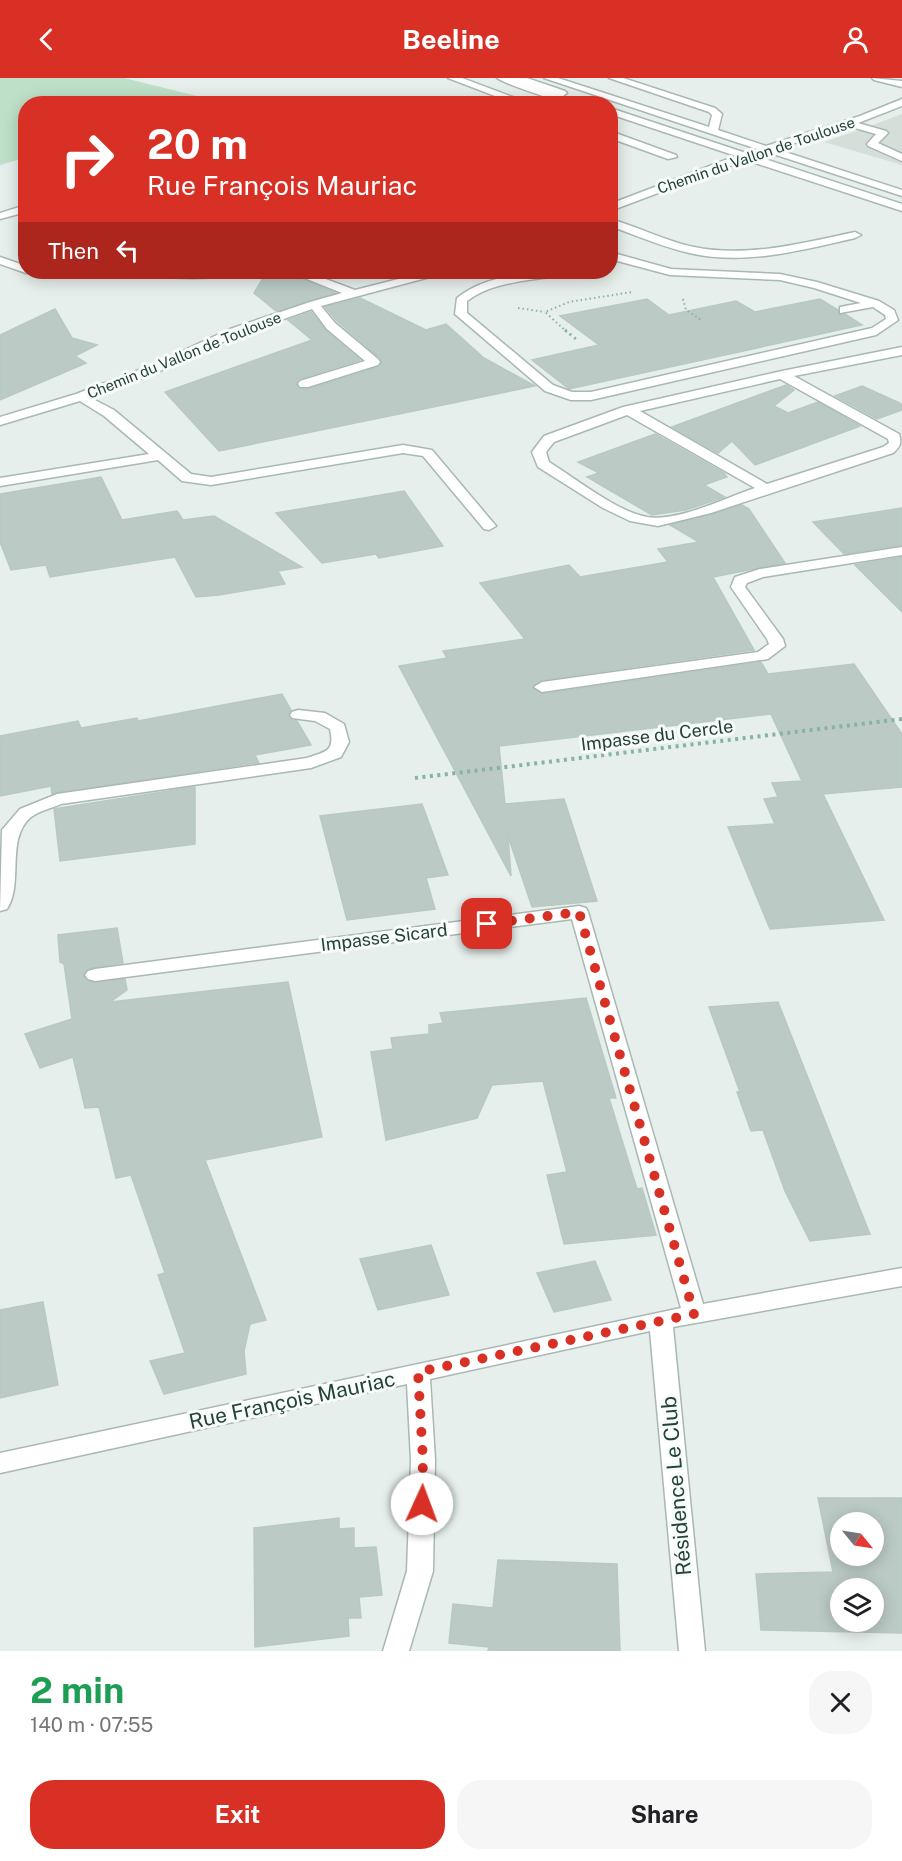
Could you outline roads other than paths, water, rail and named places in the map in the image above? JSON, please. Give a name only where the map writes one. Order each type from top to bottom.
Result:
[{"type":"street","points":[[453,78],[504,96]]},
{"type":"street","points":[[502,78],[557,96]]},
{"type":"street","points":[[518,78],[571,96]]},
{"type":"street","points":[[549,78],[610,96]]},
{"type":"street","points":[[564,78],[715,127],[766,149],[902,192]]},
{"type":"street","points":[[614,78],[712,110],[717,114],[715,127]]},
{"type":"street","points":[[877,78],[902,84]]},
{"type":"street","points":[[618,98],[902,181]]},
{"type":"street","name":"Chemin du Vallon de Toulouse","points":[[618,205],[732,161],[876,114],[902,102]]},
{"type":"street","points":[[618,116],[902,208]]},
{"type":"street","points":[[618,116],[732,161],[902,216]]},
{"type":"street","points":[[846,122],[883,133],[872,144],[902,158]]},
{"type":"street","points":[[618,137],[672,157]]},
{"type":"street","points":[[0,216],[18,210]]},
{"type":"street","points":[[618,225],[665,242],[708,253],[791,249],[855,236]]},
{"type":"street","points":[[526,279],[485,287],[468,294],[461,300],[461,314],[549,388],[571,396],[591,396],[876,331],[892,320],[890,313],[875,303],[817,285],[780,278],[670,272],[618,257]]},
{"type":"street","points":[[0,260],[18,267]]},
{"type":"street","points":[[0,275],[18,272]]},
{"type":"street","points":[[316,279],[355,294]]},
{"type":"street","name":"Chemin du Vallon de Toulouse","points":[[0,421],[81,397],[156,368],[234,332],[314,304],[411,279]]},
{"type":"street","points":[[844,310],[875,303]]},
{"type":"street","points":[[304,384],[374,362],[331,326],[314,304]]},
{"type":"street","points":[[782,375],[894,437],[896,444],[888,450],[669,521],[648,522],[627,514],[543,464],[539,452],[549,438],[628,410],[782,375],[898,354]]},
{"type":"street","points":[[81,397],[109,413],[187,478],[211,481],[403,449],[427,453],[489,526]]},
{"type":"street","points":[[628,410],[766,489]]},
{"type":"street","points":[[0,482],[159,456]]},
{"type":"street","points":[[542,687],[762,656],[777,646],[775,639],[738,587],[740,580],[760,573],[902,551]]},
{"type":"street","points":[[0,905],[4,899],[11,830],[26,813],[57,799],[311,763],[335,753],[341,742],[338,727],[319,716],[298,715]]},
{"type":"street","name":"Impasse Sicard","points":[[96,975],[579,912],[694,1314]]},
{"type":"street","name":"Rue François Mauriac","points":[[0,1463],[661,1320],[902,1277]]},
{"type":"street","name":"Résidence Le Club","points":[[661,1320],[692,1651]]},
{"type":"street","points":[[396,1651],[420,1571],[423,1460],[418,1372]]}]
